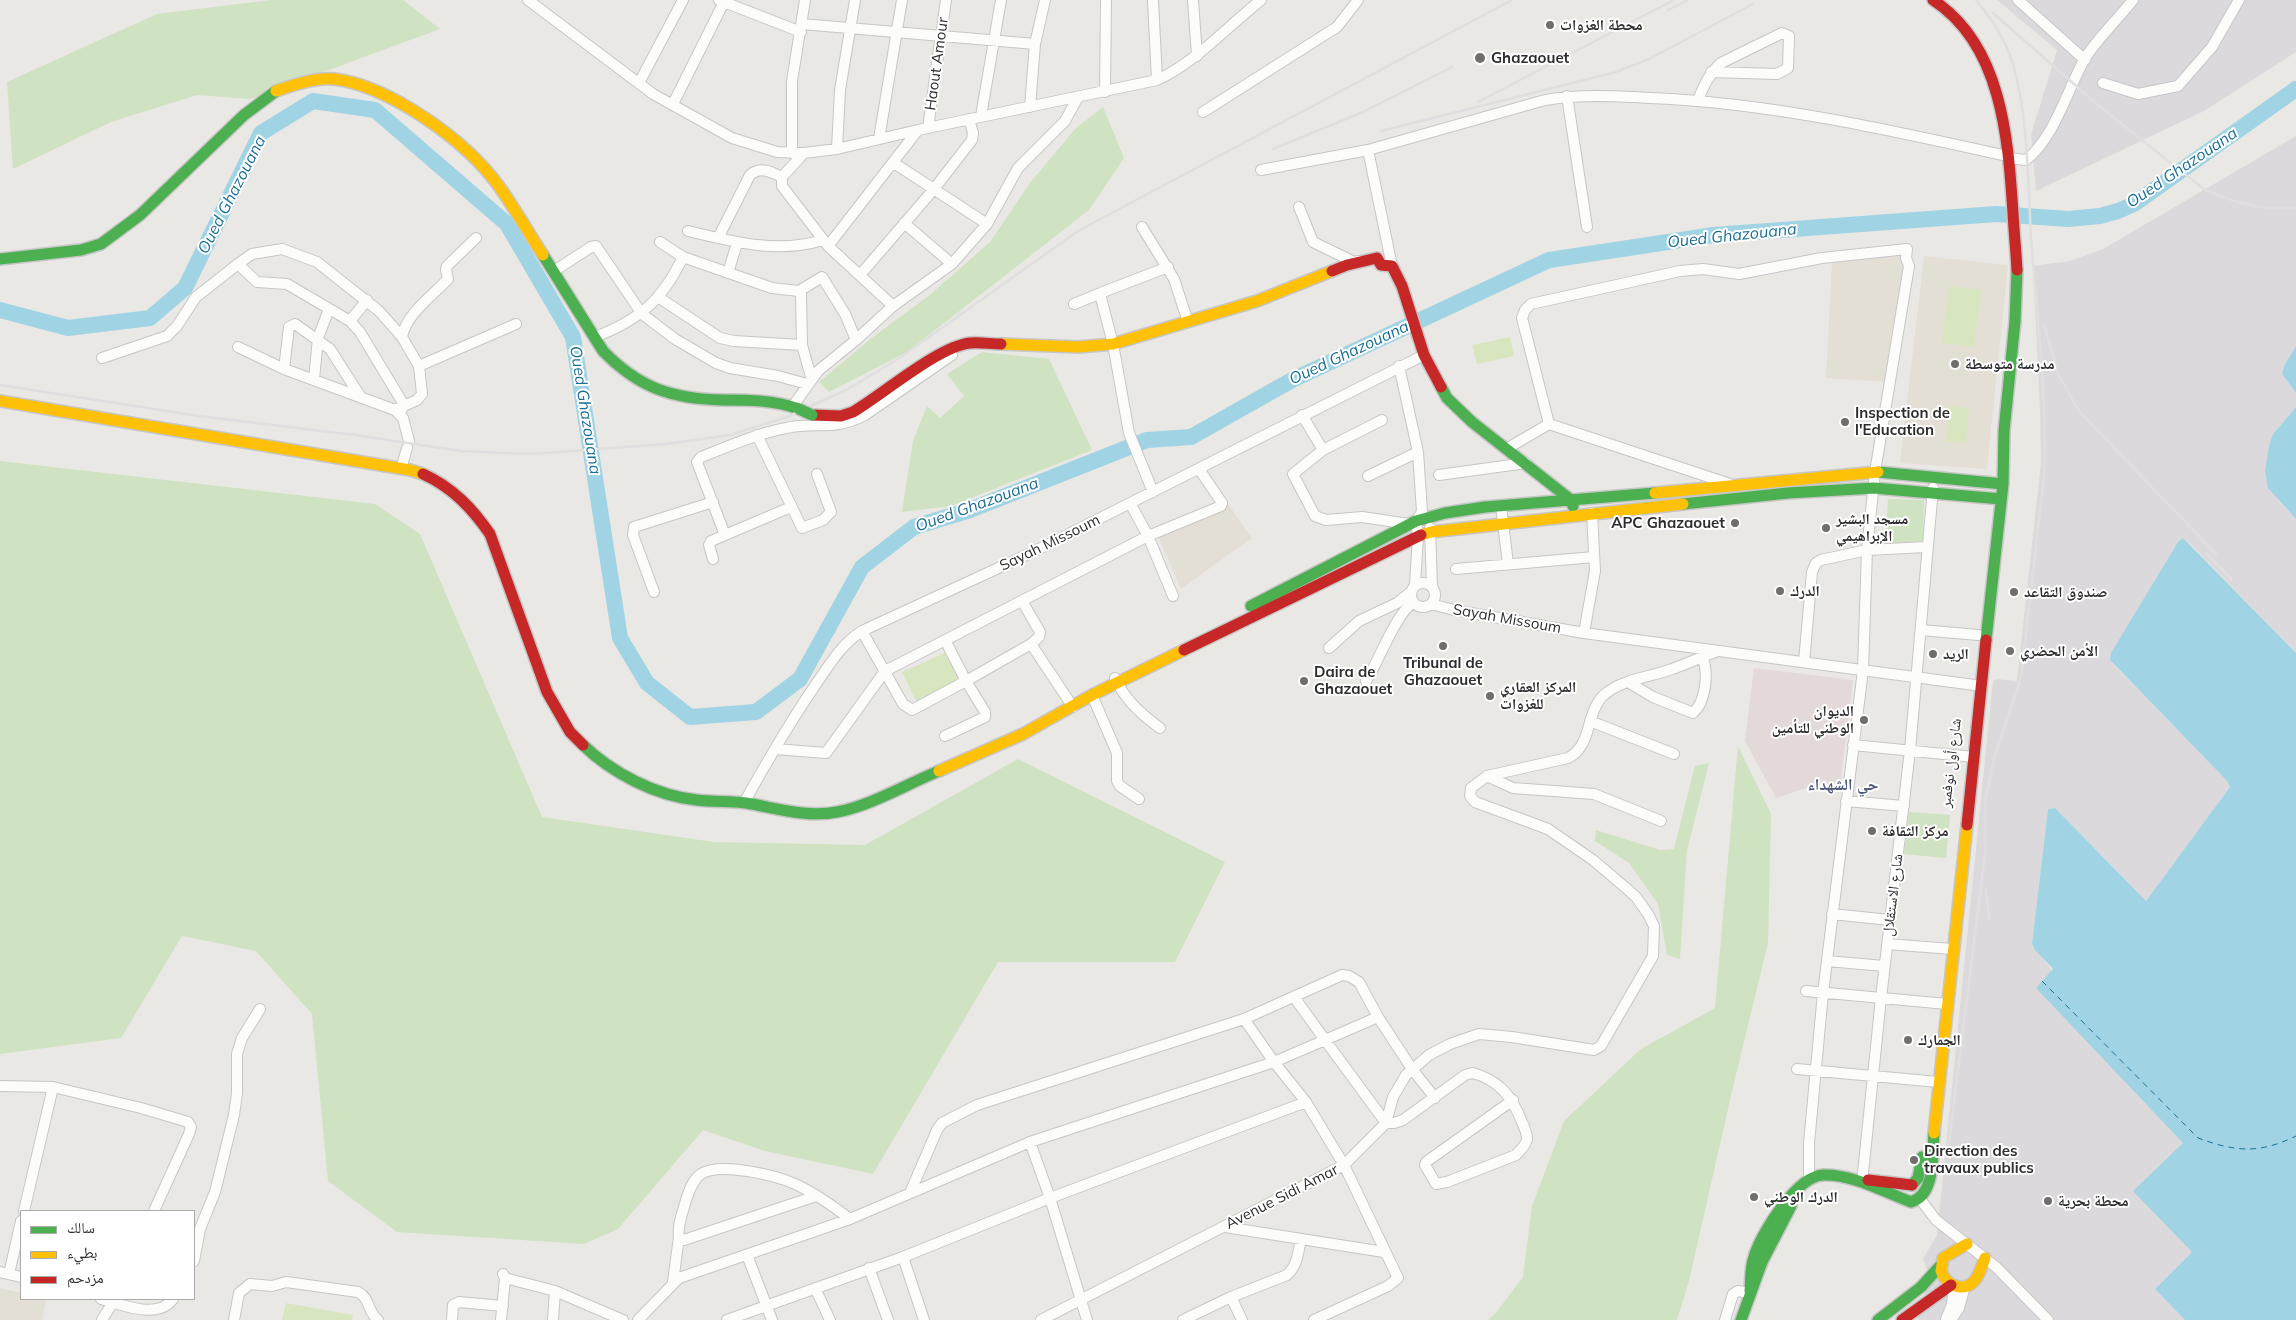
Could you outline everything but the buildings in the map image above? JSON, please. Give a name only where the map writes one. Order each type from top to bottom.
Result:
[{"type":"main road","points":[[1289,593],[1345,572],[1418,536],[1431,532],[1592,512],[1788,493],[1874,488],[1996,499],[2005,454],[2004,431],[2013,338],[2016,272],[2008,157],[2004,127],[1990,77],[1979,49],[1956,17],[1933,0]]},
{"type":"main road","points":[[0,259],[81,250],[101,244],[140,215],[244,115],[273,92],[293,84],[334,79],[379,92],[440,128],[483,168],[497,184],[554,271],[594,337],[618,368],[633,380],[653,390],[673,397],[721,400],[756,399],[796,408],[812,415],[841,416],[866,405],[910,372],[944,352],[969,343],[986,342],[1078,347],[1113,344],[1257,301],[1347,265],[1377,258],[1381,265],[1392,266],[1402,286],[1424,355],[1447,398],[1457,410],[1526,463],[1558,497],[1562,516]]},
{"type":"main road","points":[[0,401],[401,468],[419,472],[440,482],[460,497],[476,514],[490,534],[547,692],[570,732],[600,761],[654,790],[695,800],[744,803],[811,814],[837,812],[862,804],[886,793],[898,785],[1092,695],[1116,680]]},
{"type":"main road","points":[[1071,704],[1289,593],[1340,561],[1419,519],[1445,512],[1558,497],[1571,500],[1875,472],[1998,483]]},
{"type":"main road","name":"شارع أول نوفمبر","points":[[1978,685],[1978,635],[1996,499]]},
{"type":"main road","name":"شارع أول نوفمبر","points":[[1912,1185],[1917,1181],[1919,1175],[1935,1082],[1971,757],[1996,499]]},
{"type":"main road","points":[[1571,500],[1577,514]]},
{"type":"main road","points":[[1340,561],[1345,572]]},
{"type":"main road","name":"شارع أول نوفمبر","points":[[1920,1199],[1934,1183],[1935,1082]]},
{"type":"main road","points":[[1741,1320],[1749,1292],[1753,1258],[1761,1237],[1779,1210],[1805,1183],[1820,1175],[1859,1181],[1912,1185],[1920,1199],[1906,1201],[1859,1181]]},
{"type":"main road","points":[[1878,1320],[1921,1287],[1940,1266],[1948,1252],[1962,1248],[1966,1244]]},
{"type":"main road","points":[[1902,1320],[1957,1286],[1974,1281],[1985,1258]]},
{"type":"main road","points":[[1940,1266],[1944,1279],[1957,1286]]},
{"type":"street","points":[[528,0],[639,83],[673,104],[732,138],[777,152],[792,153],[837,149],[980,116],[1157,80],[1177,71],[1197,56],[1226,28],[1261,0]]},
{"type":"street","points":[[639,83],[683,0]]},
{"type":"street","points":[[792,153],[792,81],[805,0]]},
{"type":"street","points":[[837,149],[840,99],[855,0]]},
{"type":"street","points":[[879,139],[902,0]]},
{"type":"street","name":"Haout Amour","points":[[923,129],[946,0]]},
{"type":"street","points":[[980,116],[1001,0]]},
{"type":"street","points":[[1030,107],[1036,44],[1045,0]]},
{"type":"street","points":[[1104,92],[1106,0]]},
{"type":"street","points":[[1152,0],[1157,80]]},
{"type":"street","points":[[1193,0],[1197,56]]},
{"type":"street","points":[[1203,112],[1337,27],[1358,0]]},
{"type":"street","points":[[2018,0],[2085,60]]},
{"type":"street","points":[[1261,170],[1368,150],[1513,108],[1567,96],[1698,100],[1770,109],[1895,131],[2026,160],[2039,148],[2085,60],[2133,0]]},
{"type":"street","points":[[2103,82],[2138,94],[2178,86],[2212,47],[2239,0]]},
{"type":"street","points":[[673,104],[721,1],[802,28],[850,28],[1036,44]]},
{"type":"street","points":[[1698,100],[1711,72],[1721,63],[1782,33],[1789,36],[1788,68],[1777,74],[1711,72]]},
{"type":"street","points":[[1567,96],[1588,227]]},
{"type":"street","points":[[805,384],[893,306],[952,264],[987,224],[1018,168],[1065,121],[1078,97]]},
{"type":"street","points":[[860,275],[934,189],[972,140],[973,133],[969,119]]},
{"type":"street","points":[[688,231],[737,243],[790,247],[826,243],[923,129]]},
{"type":"street","points":[[1368,150],[1392,266]]},
{"type":"street","points":[[804,153],[782,177],[782,186],[826,243],[893,306]]},
{"type":"street","points":[[894,163],[987,224]]},
{"type":"street","points":[[718,238],[750,175],[763,170],[782,177]]},
{"type":"street","points":[[1300,207],[1309,237],[1316,245],[1354,262],[1377,258]]},
{"type":"street","points":[[904,224],[952,264]]},
{"type":"street","points":[[1142,227],[1174,279],[1188,322]]},
{"type":"street","points":[[402,337],[404,328],[423,304],[448,279],[447,266],[476,238]]},
{"type":"street","points":[[660,242],[683,257],[778,289],[799,291],[822,277],[845,314],[856,340]]},
{"type":"street","points":[[728,272],[737,243]]},
{"type":"street","points":[[554,271],[596,246],[642,314],[676,339],[716,363],[730,368],[805,384]]},
{"type":"street","points":[[102,358],[167,336],[173,331],[196,297],[238,264],[252,254],[282,249],[317,262],[367,300],[402,337],[419,366],[422,394],[417,400],[399,410],[284,369],[238,347]]},
{"type":"street","points":[[1549,424],[1522,318],[1525,310],[1531,304],[1680,271],[1703,269],[1739,274],[1822,258],[1907,249],[1906,258],[1909,266],[1875,472],[1867,550],[1863,670],[1823,993],[1805,1183]]},
{"type":"street","points":[[594,337],[618,328],[642,314],[669,284],[683,257]]},
{"type":"street","points":[[238,264],[257,282],[287,284],[350,322],[360,332],[408,432],[408,444],[401,468]]},
{"type":"street","points":[[1074,304],[1168,267]]},
{"type":"street","points":[[796,408],[805,384],[801,297],[799,291]]},
{"type":"street","points":[[1101,293],[1113,344],[1129,433],[1153,492]]},
{"type":"street","points":[[658,297],[720,338],[734,341],[802,345]]},
{"type":"street","points":[[350,322],[367,300]]},
{"type":"street","points":[[314,380],[318,338],[329,309]]},
{"type":"street","points":[[284,369],[291,325],[295,324],[318,338],[330,349],[360,396]]},
{"type":"street","points":[[419,366],[516,324]]},
{"type":"street","points":[[725,535],[697,462],[699,459],[757,435],[787,427],[834,426],[851,422],[865,415],[952,355],[986,342]]},
{"type":"street","name":"Sayah Missoum","points":[[744,803],[775,749],[840,648],[862,631],[1033,552],[1424,355]]},
{"type":"street","points":[[1399,366],[1418,452],[1419,519],[1413,603]]},
{"type":"street","points":[[1302,415],[1323,450]]},
{"type":"street","points":[[1382,420],[1323,450],[1293,474],[1315,516],[1326,520],[1354,517],[1419,519],[1431,532],[1432,587],[1435,597],[1431,604],[1422,607],[1413,603]]},
{"type":"street","points":[[1508,448],[1549,424],[1736,486]]},
{"type":"street","points":[[757,435],[802,528],[827,517],[830,506],[817,474]]},
{"type":"street","points":[[1368,476],[1418,452]]},
{"type":"street","points":[[1439,475],[1526,463]]},
{"type":"street","points":[[775,749],[822,754],[829,751],[885,671],[1148,536],[1221,506],[1222,503],[1199,469]]},
{"type":"street","name":"شارع الاستقلال","points":[[1859,1181],[1910,750],[1934,477]]},
{"type":"street","points":[[654,592],[633,535],[634,528],[713,502]]},
{"type":"street","points":[[1130,504],[1148,536],[1173,596]]},
{"type":"street","points":[[1501,506],[1508,564]]},
{"type":"street","points":[[713,559],[709,542],[791,507]]},
{"type":"street","points":[[1584,633],[1592,592],[1594,557],[1592,512]]},
{"type":"street","points":[[1804,662],[1814,566],[1821,560],[1867,550],[1927,547]]},
{"type":"street","points":[[1456,569],[1594,557]]},
{"type":"street","points":[[1329,648],[1359,621],[1397,603],[1413,588],[1426,583],[1432,587]]},
{"type":"street","points":[[862,631],[903,704],[912,710],[1031,644],[1039,637],[1040,632],[1022,601]]},
{"type":"street","points":[[1366,681],[1378,664],[1395,624],[1406,607],[1413,603]]},
{"type":"street","name":"Sayah Missoum","points":[[1431,604],[1454,610],[1584,633],[1715,652],[1978,685]]},
{"type":"street","points":[[1920,630],[1978,635]]},
{"type":"street","points":[[945,640],[985,712],[985,717],[945,736]]},
{"type":"street","points":[[1031,644],[1071,704]]},
{"type":"street","points":[[1487,776],[1568,758],[1576,754],[1582,746],[1596,704],[1605,694],[1628,682],[1673,669],[1715,652]]},
{"type":"street","points":[[1628,682],[1653,697],[1693,712],[1700,704],[1706,670],[1702,657]]},
{"type":"street","points":[[1116,680],[1124,694],[1139,712],[1160,728]]},
{"type":"street","points":[[1092,695],[1117,753],[1117,781],[1120,786],[1139,799]]},
{"type":"street","points":[[1590,721],[1674,754]]},
{"type":"street","points":[[1853,745],[1971,757]]},
{"type":"street","points":[[1487,776],[1513,788],[1594,794],[1661,821]]},
{"type":"street","name":"Avenue Sidi Amar","points":[[1041,1320],[1344,1166],[1386,1123],[1393,1096],[1412,1069],[1429,1055],[1450,1044],[1479,1034],[1512,1037],[1594,1050],[1601,1046],[1653,956],[1654,926],[1636,897],[1569,842],[1548,829],[1475,802],[1470,796],[1471,788],[1487,776]]},
{"type":"street","points":[[1846,801],[1904,806]]},
{"type":"street","points":[[1832,914],[1890,920]]},
{"type":"street","points":[[1887,944],[1949,948]]},
{"type":"street","points":[[1827,961],[1884,966]]},
{"type":"street","points":[[910,1194],[936,1130],[942,1124],[977,1105],[1244,1019],[1342,975],[1359,982],[1378,1017],[1412,1069],[1434,1098]]},
{"type":"street","points":[[1806,991],[1943,1004]]},
{"type":"street","points":[[1294,997],[1386,1123],[1403,1120],[1465,1075],[1473,1073],[1493,1082],[1513,1100],[1526,1131],[1527,1140],[1523,1148],[1516,1155],[1447,1182],[1436,1184],[1427,1169],[1426,1162],[1513,1100]]},
{"type":"street","points":[[195,1256],[200,1229],[214,1192],[234,1115],[237,1093],[237,1054],[242,1038],[260,1009]]},
{"type":"street","points":[[638,1320],[679,1278],[850,1219],[1030,1142],[1274,1062],[1378,1017]]},
{"type":"street","points":[[1244,1019],[1274,1062],[1306,1102],[1344,1166],[1398,1278],[1396,1282],[1314,1320]]},
{"type":"street","points":[[1796,1069],[1935,1082]]},
{"type":"street","points":[[0,1086],[53,1088],[141,1108],[188,1122],[191,1128],[189,1134],[154,1210]]},
{"type":"street","points":[[24,1210],[53,1088]]},
{"type":"street","points":[[727,1320],[903,1257],[1050,1198],[1306,1102]]},
{"type":"street","points":[[1030,1142],[1050,1198],[1087,1320]]},
{"type":"street","points":[[673,1282],[679,1225],[694,1181],[701,1174],[708,1171],[727,1169],[782,1180],[816,1196],[850,1219]]},
{"type":"street","points":[[678,1237],[684,1240],[816,1196]]},
{"type":"street","points":[[1920,1199],[1936,1220],[1985,1258],[2048,1320]]},
{"type":"street","points":[[20,1224],[4,1273],[20,1277]]},
{"type":"street","points":[[1225,1227],[1384,1252]]},
{"type":"street","points":[[1183,1320],[1231,1297],[1287,1275],[1294,1269],[1301,1239]]},
{"type":"street","points":[[746,1255],[772,1320]]},
{"type":"street","points":[[903,1257],[924,1320]]},
{"type":"street","points":[[869,1268],[888,1320]]},
{"type":"street","points":[[1978,1274],[2005,1276]]},
{"type":"street","points":[[501,1320],[504,1276],[554,1291],[623,1320]]},
{"type":"street","points":[[234,1320],[239,1293],[246,1286],[256,1284],[274,1286],[286,1282],[358,1292],[367,1298],[372,1314],[378,1320]]},
{"type":"street","points":[[1945,1320],[1952,1305],[1957,1286]]},
{"type":"street","points":[[1951,1320],[1959,1308],[1957,1286]]},
{"type":"street","points":[[815,1288],[830,1320]]},
{"type":"street","points":[[552,1320],[554,1291]]},
{"type":"street","points":[[1725,1320],[1733,1294],[1738,1291],[1749,1292]]},
{"type":"street","points":[[1231,1297],[1242,1320]]},
{"type":"street","points":[[102,1320],[114,1300],[158,1311],[164,1309],[172,1300]]},
{"type":"street","points":[[452,1320],[453,1305],[459,1302],[503,1306]]},
{"type":"shaded area","points":[[1997,0],[2296,0],[2296,52],[2204,111],[2036,191],[2031,135],[2057,50]]},
{"type":"shaded area","points":[[2296,136],[2296,346],[2284,366],[2282,374],[2296,393],[2296,407],[2273,434],[2279,501],[2296,519],[2296,653],[2190,544],[2183,538],[2178,542],[2110,657],[2112,663],[2227,781],[2230,787],[2146,901],[2055,808],[2048,809],[2032,944],[2183,1143],[2192,1252],[2155,1289],[2185,1320],[1918,1320],[1917,1314],[1931,1279],[1923,1259],[1937,1235],[1993,681],[1996,679],[2017,681],[2041,463],[2033,266],[2070,261],[2103,249]]},
{"type":"shaded area","points":[[1906,255],[1887,382],[1826,378],[1832,261]]},
{"type":"shaded area","name":"مدرسة متوسطة","points":[[1924,256],[2008,265],[1987,469],[1900,463]]},
{"type":"shaded area","points":[[1226,501],[1252,538],[1181,589],[1158,536]]},
{"type":"shaded area","points":[[1754,668],[1853,680],[1840,785],[1822,783],[1776,798],[1745,741]]},
{"type":"shaded area","points":[[0,1288],[20,1293],[20,1300],[46,1300],[42,1320],[0,1320]]},
{"type":"green space","points":[[271,0],[403,0],[440,29],[250,99],[197,95],[111,122],[13,169],[7,82],[157,14]]},
{"type":"green space","points":[[1103,107],[1124,158],[1089,210],[907,352],[829,392],[819,382],[873,337],[931,294],[990,242],[1030,183],[1076,128]]},
{"type":"green space","points":[[1949,286],[1981,290],[1974,347],[1942,343]]},
{"type":"green space","points":[[1510,337],[1514,356],[1477,364],[1472,345]]},
{"type":"green space","points":[[982,352],[1049,359],[1092,450],[951,506],[902,512],[913,441],[927,406],[940,418],[964,396],[947,374]]},
{"type":"green space","points":[[1949,406],[1969,408],[1966,443],[1946,441]]},
{"type":"green space","points":[[0,461],[375,504],[420,534],[542,817],[714,842],[865,845],[1018,759],[1225,862],[1175,962],[998,962],[873,1174],[765,1151],[703,1130],[618,1229],[584,1244],[397,1232],[328,1181],[312,1014],[256,951],[182,936],[121,1038],[0,1054]]},
{"type":"green space","points":[[1888,499],[1924,500],[1923,541],[1885,545]]},
{"type":"green space","points":[[947,652],[960,681],[916,701],[902,672]]},
{"type":"green space","points":[[1738,746],[1771,814],[1768,943],[1689,1281],[1677,1320],[1488,1320],[1495,1314],[1523,1277],[1532,1206],[1564,1121],[1641,1049],[1715,1008]]},
{"type":"green space","points":[[1709,763],[1687,850],[1680,959],[1667,955],[1658,904],[1629,863],[1595,841],[1596,830],[1660,850],[1674,849],[1695,766]]},
{"type":"green space","points":[[1909,812],[1950,815],[1946,858],[1904,854]]},
{"type":"green space","points":[[286,1303],[353,1315],[352,1320],[282,1320]]},
{"type":"water","points":[[2296,346],[2296,393],[2282,374],[2284,366]]},
{"type":"water","points":[[2296,407],[2296,519],[2268,488],[2265,471],[2273,434]]},
{"type":"water","points":[[2183,538],[2296,653],[2296,1320],[2185,1320],[2155,1289],[2192,1252],[2133,1191],[2183,1143],[2036,988],[2053,969],[2035,950],[2032,944],[2048,809],[2055,808],[2146,901],[2230,787],[2227,781],[2110,660],[2111,653],[2178,542]]},
{"type":"waterway","name":"Oued Ghazouana","points":[[0,310],[68,328],[150,318],[185,288],[261,133],[313,101],[375,110],[507,224],[573,337],[620,638],[647,683],[690,717],[756,712],[800,679],[862,567],[914,527],[970,510],[1147,440],[1191,437],[1292,380],[1549,260],[1714,235],[1996,214],[2068,219],[2100,216],[2134,204],[2296,89]]},
{"type":"ferry route","points":[[2042,981],[2198,1138],[2224,1146],[2247,1149],[2270,1146],[2296,1136]]},
{"type":"railway","points":[[0,385],[199,416],[355,435],[461,451],[529,454],[666,444],[730,435],[787,417],[848,389],[901,357],[1078,231],[1512,0]]},
{"type":"railway","points":[[1478,102],[1674,0]]},
{"type":"railway","points":[[1668,10],[1688,0]]},
{"type":"railway","points":[[1948,1150],[1985,855],[1985,801],[1994,759],[2021,677],[2045,468],[2043,381],[2021,103],[2012,61],[2005,44],[1992,21],[1976,0]]},
{"type":"railway","points":[[1381,131],[1616,72],[1649,59],[1753,4]]},
{"type":"railway","points":[[1993,13],[2099,106],[2205,190],[2234,201],[2265,208],[2296,208]]},
{"type":"railway","points":[[1273,149],[1363,112],[1452,67]]},
{"type":"railway","points":[[2044,324],[2058,374],[2079,411],[2217,555]]},
{"type":"railway","points":[[2206,553],[2232,580]]},
{"type":"railway","points":[[1986,890],[1989,920]]},
{"type":"traffic: fast","points":[[0,259],[81,250],[101,244],[140,215],[244,115],[276,91]]},
{"type":"traffic: fast","points":[[543,255],[603,351],[616,364],[643,382],[657,389],[688,397],[761,401],[799,409]]},
{"type":"traffic: fast","points":[[1986,640],[2003,484],[2004,431],[2015,321],[2017,270]]},
{"type":"traffic: fast","points":[[1441,387],[1447,398],[1472,422],[1571,500],[1573,506]]},
{"type":"traffic: fast","points":[[799,409],[812,415]]},
{"type":"traffic: fast","points":[[1878,472],[2003,484]]},
{"type":"traffic: fast","points":[[1683,504],[1788,493],[1874,488],[2001,499]]},
{"type":"traffic: fast","points":[[1251,606],[1416,521],[1445,513],[1485,507],[1655,493]]},
{"type":"traffic: fast","points":[[583,745],[621,774],[666,794],[682,798],[746,803],[814,814],[837,812],[862,805],[939,771]]},
{"type":"traffic: fast","points":[[1750,1291],[1752,1265],[1764,1234],[1781,1207],[1802,1185],[1813,1178],[1823,1175],[1834,1175],[1857,1180],[1911,1202],[1919,1198],[1929,1183],[1934,1133]]},
{"type":"traffic: fast","points":[[1912,1185],[1918,1178],[1922,1157]]},
{"type":"traffic: fast","points":[[1741,1320],[1762,1262],[1791,1206]]},
{"type":"traffic: fast","points":[[1878,1320],[1921,1287],[1940,1266]]},
{"type":"traffic: slow","points":[[276,91],[313,80],[335,79],[357,84],[379,93],[425,118],[447,134],[484,168],[504,193],[543,255]]},
{"type":"traffic: slow","points":[[1001,344],[1078,347],[1113,344],[1257,301],[1332,271]]},
{"type":"traffic: slow","points":[[0,401],[410,470],[423,474]]},
{"type":"traffic: slow","points":[[1655,493],[1878,472]]},
{"type":"traffic: slow","points":[[1421,535],[1431,532],[1683,504]]},
{"type":"traffic: slow","points":[[939,771],[1023,734],[1092,695],[1184,650]]},
{"type":"traffic: slow","points":[[1934,1133],[1967,825]]},
{"type":"traffic: slow","points":[[1967,1244],[1943,1258],[1941,1271],[1951,1284],[1961,1287],[1971,1284],[1978,1275],[1985,1258]]},
{"type":"traffic: jam","points":[[1933,0],[1956,19],[1974,42],[1987,67],[1997,95],[2008,154],[2017,270]]},
{"type":"traffic: jam","points":[[1332,271],[1347,265],[1377,258],[1381,265],[1392,266],[1402,286],[1424,355],[1441,387]]},
{"type":"traffic: jam","points":[[812,415],[841,416],[853,412],[911,372],[957,346],[970,343],[1001,344]]},
{"type":"traffic: jam","points":[[423,474],[443,485],[461,499],[490,534],[547,692],[570,732],[583,745]]},
{"type":"traffic: jam","points":[[1184,650],[1421,535]]},
{"type":"traffic: jam","points":[[1967,825],[1986,640]]},
{"type":"traffic: jam","points":[[1868,1180],[1912,1185]]},
{"type":"traffic: jam","points":[[1902,1320],[1951,1285]]},
{"type":"place","name":"محطة الغزوات","points":[[1550,25]]},
{"type":"place","name":"Ghazaouet","points":[[1480,58]]},
{"type":"place","name":"مدرسة متوسطة","points":[[1955,364]]},
{"type":"place","name":"Inspection de l'Education","points":[[1845,422]]},
{"type":"place","name":"APC Ghazaouet","points":[[1735,523]]},
{"type":"place","name":"مسجد البشير الإبراهيمي","points":[[1826,528]]},
{"type":"place","name":"الدرك","points":[[1780,591]]},
{"type":"place","name":"صندوق التقاعد","points":[[2014,592]]},
{"type":"place","name":"Tribunal de Ghazaouet","points":[[1443,646]]},
{"type":"place","name":"الأمن الحضري","points":[[2010,651]]},
{"type":"place","name":"الريد","points":[[1933,654]]},
{"type":"place","name":"Daira de Ghazaouet","points":[[1304,681]]},
{"type":"place","name":"المركز العقاري للغزوات","points":[[1490,696]]},
{"type":"place","name":"الديوان الوطني للتأمين","points":[[1864,720]]},
{"type":"place","name":"مركز الثقافة","points":[[1872,831]]},
{"type":"place","name":"الجمارك","points":[[1908,1040]]},
{"type":"place","name":"Direction des travaux publics","points":[[1914,1160]]},
{"type":"place","name":"الدرك الوطني","points":[[1754,1197]]},
{"type":"place","name":"محطة بحرية","points":[[2048,1201]]},
{"type":"district","name":"حي الشهداء","points":[[1843,785]]}]
